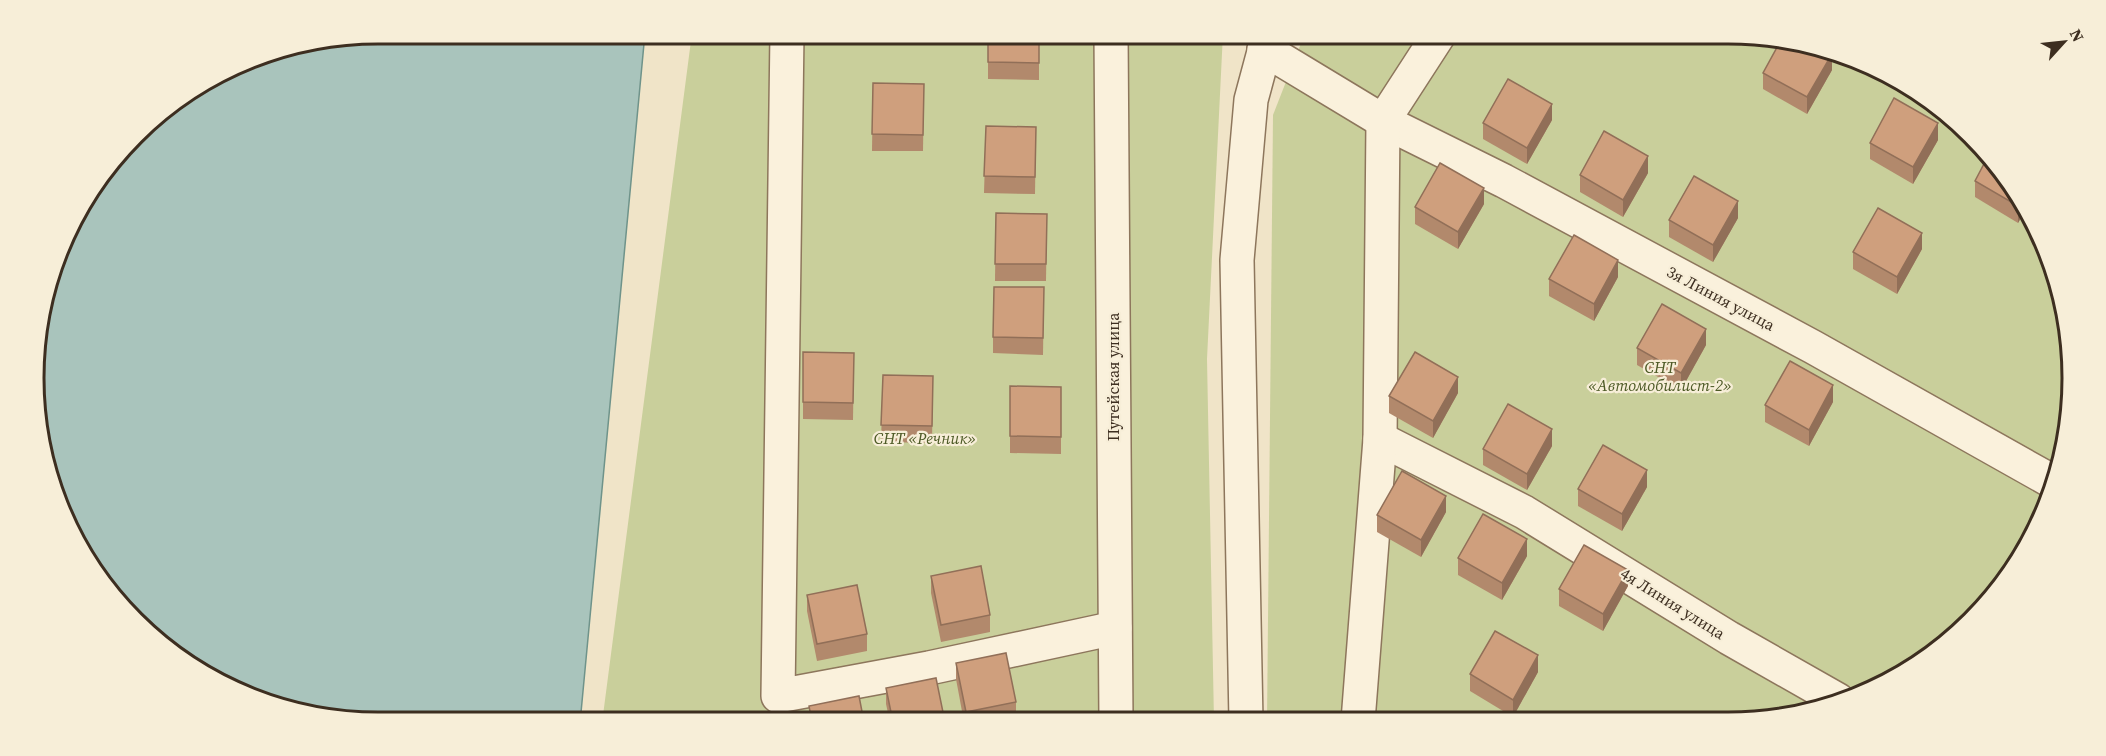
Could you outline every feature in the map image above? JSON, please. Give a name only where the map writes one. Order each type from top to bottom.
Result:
[{"type":"street","points":[[787,44],[778,696],[929,668],[1115,628]]},
{"type":"street","name":"Путейская улица","points":[[1111,44],[1116,712]]},
{"type":"street","points":[[1246,712],[1237,260],[1251,100],[1266,44]]},
{"type":"street","name":"3я Линия улица","points":[[1271,44],[1383,121],[1504,181],[1803,341],[2047,479]]},
{"type":"street","points":[[1359,712],[1380,439],[1383,121],[1433,44]]},
{"type":"street","name":"4я Линия улица","points":[[1380,439],[1524,512],[1729,638],[1831,696]]},
{"type":"green space","name":"СНТ «Речник»","points":[[691,44],[1222,44],[1207,359],[1214,712],[603,712]]},
{"type":"green space","name":"СНТ «Автомобилист-2»","points":[[1301,44],[1750,44],[1793,50],[1836,61],[1895,88],[1932,113],[1965,141],[1993,174],[2028,230],[2051,291],[2062,356],[2060,422],[2045,486],[2018,545],[1993,582],[1965,615],[1914,656],[1856,687],[1836,695],[1793,706],[1750,712],[1267,712],[1273,115]]},
{"type":"water","points":[[356,44],[644,44],[581,712],[356,712],[334,710],[291,701],[250,687],[211,668],[174,643],[141,615],[113,582],[88,545],[61,486],[46,422],[44,356],[55,291],[78,230],[113,174],[141,141],[192,100],[230,78],[291,55]]},
{"type":"building","points":[[988,44],[1039,44],[1039,63],[988,62]]},
{"type":"building","points":[[1777,47],[1829,59],[1807,97],[1763,73]]},
{"type":"building","points":[[1508,79],[1552,104],[1527,148],[1483,123]]},
{"type":"building","points":[[873,83],[924,84],[923,135],[872,134]]},
{"type":"building","points":[[1894,98],[1938,123],[1913,167],[1870,143]]},
{"type":"building","points":[[986,126],[1036,127],[1035,177],[984,176]]},
{"type":"building","points":[[1604,131],[1648,156],[1623,200],[1580,175]]},
{"type":"building","points":[[1440,163],[1484,188],[1458,232],[1415,207]]},
{"type":"building","points":[[1984,163],[2013,203],[1975,181]]},
{"type":"building","points":[[1694,176],[1738,201],[1713,245],[1669,220]]},
{"type":"building","points":[[1878,208],[1922,233],[1897,277],[1853,252]]},
{"type":"building","points":[[996,213],[1047,214],[1046,264],[995,264]]},
{"type":"building","points":[[1574,235],[1618,260],[1594,304],[1549,279]]},
{"type":"building","points":[[994,287],[1044,287],[1043,338],[993,337]]},
{"type":"building","points":[[1662,304],[1706,329],[1681,373],[1637,348]]},
{"type":"building","points":[[803,352],[854,353],[853,403],[803,402]]},
{"type":"building","points":[[1415,352],[1458,377],[1433,421],[1389,396]]},
{"type":"building","points":[[1790,361],[1833,385],[1809,430],[1765,405]]},
{"type":"building","points":[[883,375],[933,376],[932,426],[881,425]]},
{"type":"building","points":[[1010,386],[1061,387],[1061,437],[1010,436]]},
{"type":"building","points":[[1508,404],[1552,429],[1527,474],[1483,449]]},
{"type":"building","points":[[1603,445],[1647,470],[1622,514],[1578,489]]},
{"type":"building","points":[[1402,471],[1446,496],[1421,540],[1377,515]]},
{"type":"building","points":[[1483,514],[1527,539],[1502,583],[1458,558]]},
{"type":"building","points":[[1584,545],[1628,570],[1603,614],[1559,589]]},
{"type":"building","points":[[981,566],[990,615],[941,625],[931,576]]},
{"type":"building","points":[[857,585],[867,634],[817,644],[807,595]]},
{"type":"building","points":[[1495,631],[1538,655],[1513,700],[1470,674]]},
{"type":"building","points":[[1006,653],[1016,702],[966,712],[956,663]]},
{"type":"building","points":[[936,678],[943,712],[891,712],[886,688]]},
{"type":"building","points":[[859,696],[862,712],[810,712],[809,706]]}]
